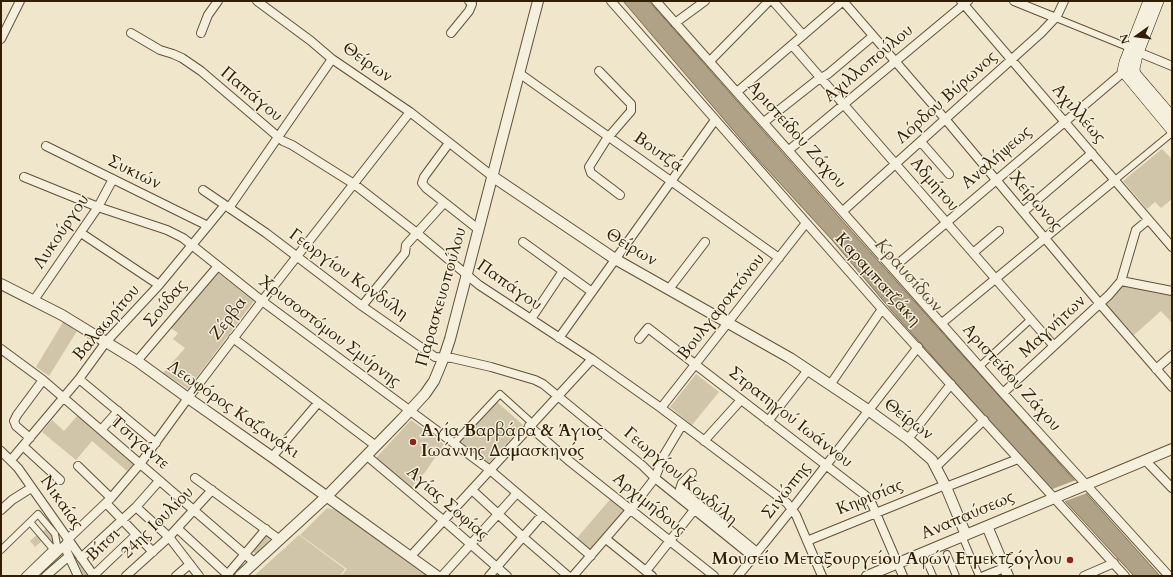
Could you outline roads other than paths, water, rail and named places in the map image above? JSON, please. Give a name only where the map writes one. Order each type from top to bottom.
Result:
[{"type":"main road","points":[[1149,1],[1134,54],[1134,69],[1135,74],[1172,117]]},
{"type":"main road","points":[[1158,1],[1134,54],[1123,66],[1123,72],[1172,131]]},
{"type":"street","points":[[1,39],[20,1]]},
{"type":"street","points":[[200,33],[208,15],[218,1]]},
{"type":"street","name":"Θείρων","points":[[257,1],[300,32],[332,59],[410,112],[492,176],[615,259],[778,351],[868,410],[908,439],[930,458],[936,467],[964,536]]},
{"type":"street","points":[[451,33],[469,12],[472,4],[469,1]]},
{"type":"street","name":"Παρασκευοπούλου","points":[[240,576],[327,496],[367,456],[433,384],[444,357],[538,1]]},
{"type":"street","name":"Καραμπατζάκη","points":[[611,1],[882,309],[1018,459],[1055,497],[1125,576]]},
{"type":"street","name":"Αριστείδου Ζάχου","points":[[656,1],[1084,485],[1169,576]]},
{"type":"street","points":[[675,23],[705,1]]},
{"type":"street","points":[[710,61],[769,1]]},
{"type":"street","points":[[774,1],[803,35]]},
{"type":"street","points":[[737,92],[843,1]]},
{"type":"street","name":"Χείρωνος","points":[[843,1],[1172,387]]},
{"type":"street","points":[[1014,1],[1056,18],[1134,54],[1172,66]]},
{"type":"street","name":"Λόρδου Βύρωνος","points":[[843,211],[946,120],[1056,18],[1064,1]]},
{"type":"street","name":"Αχιλλέως","points":[[964,2],[1011,60],[1148,220],[1171,244]]},
{"type":"street","name":"Αχιλλοπούλου","points":[[789,150],[895,62],[964,2]]},
{"type":"street","name":"Παπάγου","points":[[131,33],[160,50],[182,58],[201,72],[278,137],[354,184],[418,234],[466,276],[592,359],[661,408],[792,509],[822,576]]},
{"type":"street","points":[[764,122],[873,36]]},
{"type":"street","name":"Αδμήτου","points":[[792,45],[1054,346]]},
{"type":"street","name":"Βαλαωρίτου","points":[[11,460],[79,379],[106,342],[159,285],[208,226],[227,206],[278,137],[332,59]]},
{"type":"street","points":[[599,71],[631,104],[631,111],[609,136],[589,167],[591,174],[620,195]]},
{"type":"street","name":"Αναλήψεως","points":[[893,268],[948,223],[1123,72]]},
{"type":"street","name":"Βουτζά","points":[[519,73],[779,258]]},
{"type":"street","name":"Ζέρβα","points":[[32,576],[108,501],[140,464],[233,338],[410,112]]},
{"type":"street","points":[[559,338],[716,120]]},
{"type":"street","points":[[942,323],[1172,131]]},
{"type":"street","points":[[921,142],[949,174]]},
{"type":"street","points":[[449,143],[424,177],[422,183],[423,186],[478,229]]},
{"type":"street","name":"Συκιών","points":[[46,146],[208,226]]},
{"type":"street","points":[[1023,212],[1092,153]]},
{"type":"street","name":"Χρυσοστόμου Σμύρνης","points":[[24,177],[98,207],[167,230],[183,238],[262,301],[490,470],[591,556]]},
{"type":"street","name":"Λυκούργου","points":[[34,300],[98,207],[113,179]]},
{"type":"street","name":"Γεωργίου Κονδύλη","points":[[203,190],[297,256],[362,306],[437,358],[444,357],[458,359],[535,380],[543,384],[558,395],[655,478],[697,507],[755,554]]},
{"type":"street","points":[[362,306],[402,258],[405,253],[406,245],[418,234],[444,203]]},
{"type":"street","points":[[1148,220],[1136,230],[1121,281],[1172,291]]},
{"type":"street","name":"Βουλγαροκτόνου","points":[[661,408],[806,223]]},
{"type":"street","points":[[973,253],[999,231]]},
{"type":"street","points":[[81,233],[159,285]]},
{"type":"street","points":[[523,242],[592,292]]},
{"type":"street","points":[[669,289],[705,242]]},
{"type":"street","name":"Σούδας","points":[[137,361],[218,266]]},
{"type":"street","points":[[531,319],[563,271]]},
{"type":"street","name":"Μαγνήτων","points":[[1003,393],[1100,304],[1121,281]]},
{"type":"street","name":"Λεωφόρος Καζανάκι","points":[[1,284],[62,315],[137,361],[437,576]]},
{"type":"street","points":[[830,385],[882,309]]},
{"type":"street","points":[[980,366],[1031,319]]},
{"type":"street","name":"Στρατηγού Ιωάννου","points":[[639,339],[648,328],[866,496],[876,512],[903,576]]},
{"type":"street","points":[[233,338],[376,446]]},
{"type":"street","name":"Σινώπης","points":[[738,576],[826,466],[918,347]]},
{"type":"street","name":"Τσιγάντε","points":[[2,353],[43,380],[64,397],[255,563]]},
{"type":"street","points":[[1156,369],[1172,355]]},
{"type":"street","points":[[410,556],[592,359]]},
{"type":"street","points":[[768,421],[808,370]]},
{"type":"street","points":[[79,379],[156,442]]},
{"type":"street","points":[[30,438],[16,426],[14,421],[43,380]]},
{"type":"street","points":[[908,439],[951,384]]},
{"type":"street","name":"Αρχιμήδους","points":[[454,443],[500,394],[530,425],[714,576]]},
{"type":"street","points":[[704,441],[741,400]]},
{"type":"street","points":[[272,457],[318,403]]},
{"type":"street","points":[[101,430],[118,411]]},
{"type":"street","points":[[936,467],[984,420]]},
{"type":"street","points":[[573,576],[606,539],[655,478],[664,455],[682,425]]},
{"type":"street","points":[[23,446],[60,480]]},
{"type":"street","name":"Αναπαύσεως","points":[[867,576],[1172,449]]},
{"type":"street","name":"Νικαίας","points":[[1,451],[11,460],[67,542],[94,576]]},
{"type":"street","name":"Αγίας Σοφίας","points":[[367,456],[507,576]]},
{"type":"street","name":"Κηφισίας","points":[[807,541],[876,512],[1018,459]]},
{"type":"street","points":[[1145,460],[1172,488]]},
{"type":"street","points":[[78,466],[122,520],[153,552]]},
{"type":"street","name":"Γεωργίου Κονδύλη","points":[[692,473],[682,483],[680,488],[697,507]]},
{"type":"street","points":[[195,478],[280,540]]},
{"type":"street","points":[[81,558],[136,507],[159,481]]},
{"type":"street","points":[[1,510],[12,500],[31,488]]},
{"type":"street","name":"24ης Ιουλίου","points":[[127,576],[178,529],[212,490]]},
{"type":"street","points":[[472,490],[568,576]]},
{"type":"street","points":[[442,576],[517,493]]},
{"type":"street","points":[[136,507],[169,537],[199,576]]},
{"type":"street","points":[[606,539],[649,573],[670,541],[697,507]]},
{"type":"street","points":[[1,550],[38,514],[55,534],[57,545],[25,576]]},
{"type":"street","points":[[489,576],[542,515]]},
{"type":"street","points":[[30,522],[53,549]]},
{"type":"street","points":[[39,533],[48,525]]},
{"type":"street","points":[[984,576],[1006,572],[987,526]]},
{"type":"street","points":[[178,529],[228,575],[266,529]]},
{"type":"street","name":"Βίτσι","points":[[94,576],[136,535]]},
{"type":"street","points":[[964,536],[979,576]]},
{"type":"street","points":[[67,542],[68,556],[78,576]]},
{"type":"street","points":[[923,553],[933,576]]},
{"type":"street","points":[[947,554],[956,576]]},
{"type":"street","points":[[46,576],[68,556]]},
{"type":"street","points":[[1084,576],[1114,563]]},
{"type":"street","points":[[176,576],[190,564]]},
{"type":"place","name":"Αγία Βαρβάρα & Άγιος Ιωάννης Δαμασκηνός","points":[[413,442]]},
{"type":"place","name":"Μουσείο Μεταξουργείου Αφών Ετμεκτζόγλου","points":[[1070,560]]},
{"type":"water label","name":"Κραυσίδων","points":[[908,276]]}]
